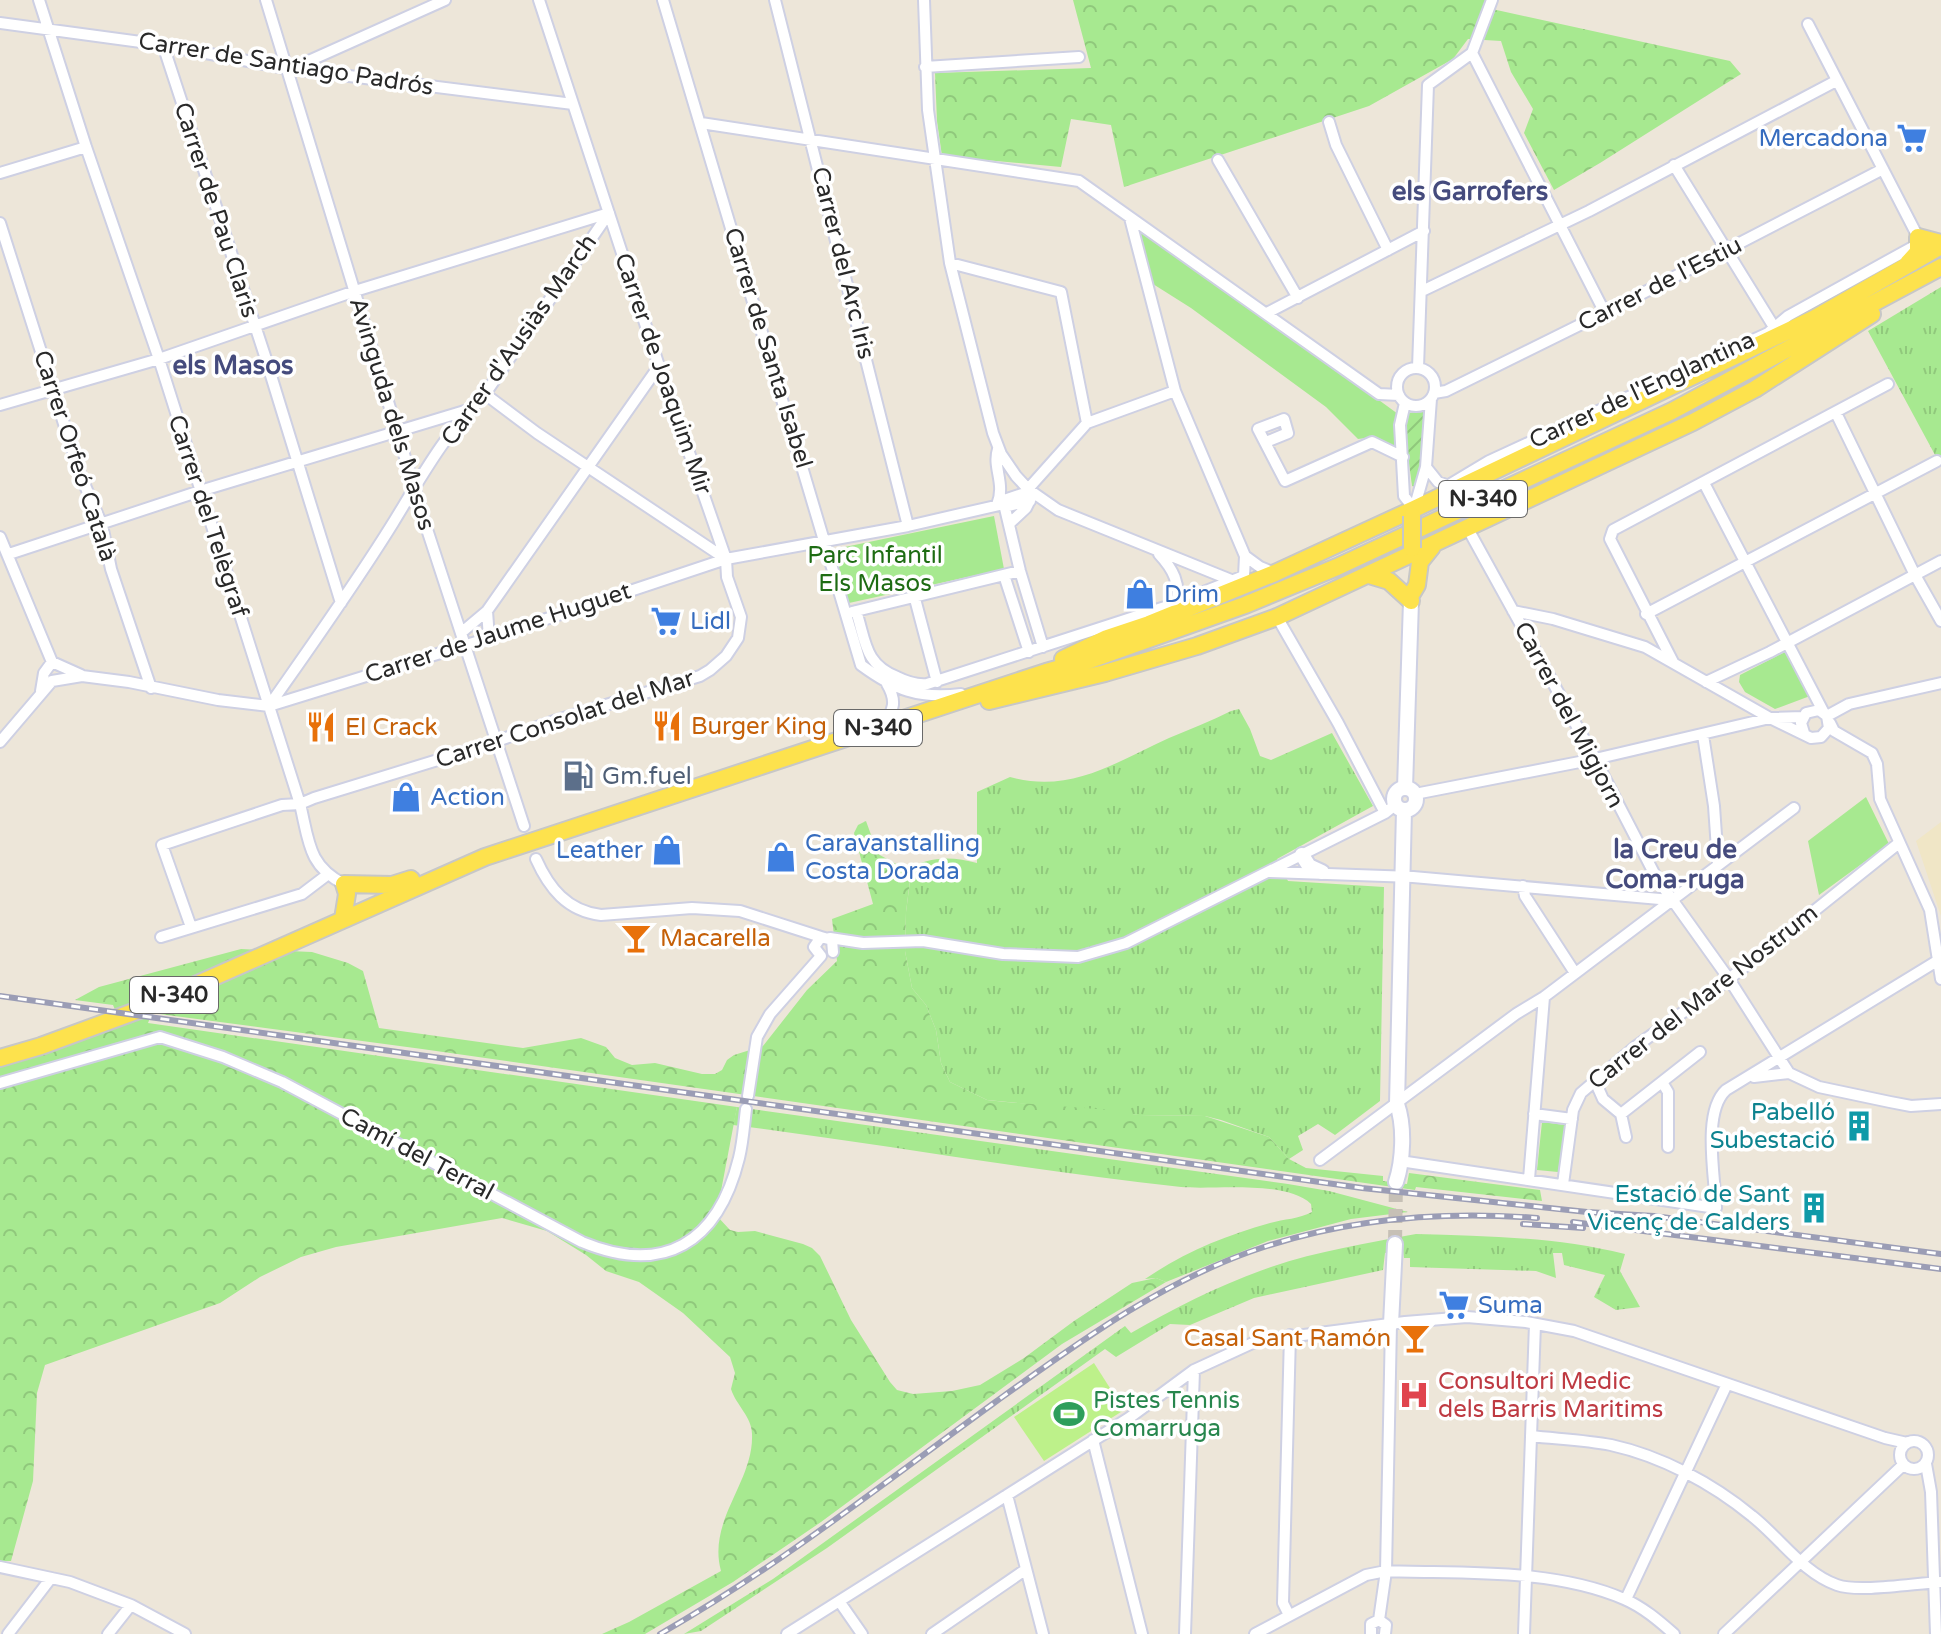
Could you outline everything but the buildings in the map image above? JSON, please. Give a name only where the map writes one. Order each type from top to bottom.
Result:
[{"type":"main road","points":[[1898,271],[1918,252],[1918,240],[1941,245]]},
{"type":"main road","points":[[1046,672],[1059,661],[1175,607],[1275,573],[1413,512],[1452,487],[1815,318],[1941,245]]},
{"type":"main road","name":"N-340","points":[[0,1058],[139,1010],[436,877],[590,822],[1090,660],[1245,605],[1337,567],[1672,411],[1941,267]]},
{"type":"main road","points":[[969,698],[981,703],[1105,673],[1197,646],[1277,617],[1693,422],[1755,389],[1880,309],[1904,289]]},
{"type":"main road","points":[[1411,598],[1413,512]]},
{"type":"main road","points":[[1411,598],[1417,585],[1420,562],[1435,544]]},
{"type":"main road","points":[[1369,575],[1389,581],[1411,598]]},
{"type":"main road","points":[[343,919],[347,894],[344,884],[392,885],[420,876],[436,877]]},
{"type":"street","name":"Carrer del Telègraf","points":[[39,0],[159,359],[300,804],[313,857],[327,875]]},
{"type":"street","name":"Avinguda dels Masos","points":[[266,0],[414,488],[524,826]]},
{"type":"street","points":[[288,69],[432,2],[445,0]]},
{"type":"street","name":"Carrer de Joaquim Mir","points":[[539,0],[726,559]]},
{"type":"street","name":"Carrer de Santa Isabel","points":[[663,0],[825,541],[851,612],[861,665],[887,684],[932,698],[968,693],[969,698]]},
{"type":"street","name":"Carrer del Arc Iris","points":[[775,0],[908,526]]},
{"type":"street","points":[[924,0],[928,110],[950,263],[993,433],[1008,465],[1030,494],[1058,510],[1158,553],[1231,580],[1247,580],[1245,556],[1175,391],[1130,218]]},
{"type":"street","points":[[1418,368],[1428,85],[1472,53],[1492,0]]},
{"type":"street","name":"Carrer de Santiago Padrós","points":[[0,23],[163,45],[288,69],[573,104]]},
{"type":"street","points":[[1808,24],[1918,240]]},
{"type":"street","name":"Carrer de Pau Claris","points":[[163,45],[341,603]]},
{"type":"street","points":[[1472,53],[1605,313]]},
{"type":"street","points":[[925,67],[1079,57]]},
{"type":"street","points":[[1422,291],[1559,226],[1836,81]]},
{"type":"street","points":[[1329,122],[1336,145],[1388,250]]},
{"type":"street","points":[[701,123],[1079,181],[1379,394],[1418,406],[1433,396]]},
{"type":"street","points":[[0,173],[86,147]]},
{"type":"street","points":[[1218,160],[1298,298]]},
{"type":"street","points":[[1674,165],[1774,327],[1786,326],[1807,317],[1815,318]]},
{"type":"street","name":"Carrer de l'Estiu","points":[[1433,396],[1605,313],[1883,169]]},
{"type":"street","points":[[0,405],[159,359],[355,291],[609,213]]},
{"type":"street","name":"Carrer d'Ausiàs March","points":[[269,706],[341,603],[414,488],[468,410],[485,394],[609,213]]},
{"type":"street","name":"Carrer Orfeó Català","points":[[0,223],[80,474],[102,525],[111,569],[151,688]]},
{"type":"street","points":[[1267,313],[1424,231]]},
{"type":"street","name":"Carrer de l'Englantina","points":[[1452,487],[1489,461],[1768,333],[1788,316],[1918,240]]},
{"type":"street","points":[[950,263],[1061,292],[1087,423]]},
{"type":"street","points":[[462,632],[487,611],[659,366]]},
{"type":"street","points":[[1418,368],[1431,375],[1435,385],[1426,467],[1413,512],[1404,496],[1400,378],[1410,369],[1418,368]]},
{"type":"street","points":[[1673,662],[1610,539],[1613,530],[1888,384]]},
{"type":"street","points":[[1010,523],[1087,423],[1175,391]]},
{"type":"street","points":[[485,394],[587,467],[726,559]]},
{"type":"street","points":[[9,554],[200,491],[468,410]]},
{"type":"street","points":[[1836,413],[1915,575],[1941,621]]},
{"type":"street","points":[[1266,442],[1285,481],[1372,442],[1403,457]]},
{"type":"street","points":[[999,448],[996,457],[1002,487],[1000,504],[1010,523],[1020,571],[1043,647]]},
{"type":"street","points":[[1646,614],[1937,461]]},
{"type":"street","points":[[1426,467],[1433,477],[1452,487]]},
{"type":"street","points":[[1704,483],[1834,731],[1872,753],[1877,764],[1880,799],[1930,910],[1941,979]]},
{"type":"street","name":"Carrer de Jaume Huguet","points":[[269,706],[489,638],[726,559],[908,526],[1000,504],[1008,506],[1030,494]]},
{"type":"street","name":"Carrer de Joaquim Mir","points":[[693,537],[702,533],[712,520]]},
{"type":"street","name":"Carrer del Migjorn","points":[[1468,529],[1671,900],[1729,979],[1789,1073]]},
{"type":"street","points":[[0,537],[52,662],[82,676],[269,706]]},
{"type":"street","points":[[1158,553],[1175,577],[1178,591],[1175,607]]},
{"type":"street","points":[[1245,556],[1275,573]]},
{"type":"street","name":"Carrer Consolat del Mar","points":[[191,927],[162,845],[700,676],[726,656],[738,638],[741,617],[727,577],[726,559]]},
{"type":"street","points":[[1706,682],[1941,561]]},
{"type":"street","points":[[1020,571],[851,612],[870,657],[880,669],[917,685],[937,682],[1168,606],[1175,607],[1231,580]]},
{"type":"street","points":[[1004,575],[1029,652]]},
{"type":"street","points":[[914,595],[937,682]]},
{"type":"street","points":[[822,939],[863,943],[923,941],[1003,954],[1078,957],[1126,943],[1395,809],[1414,805],[1410,791],[1411,598]]},
{"type":"street","points":[[487,611],[489,638]]},
{"type":"street","points":[[1513,611],[1633,642],[1811,738],[1827,733],[1827,718]]},
{"type":"street","points":[[1277,617],[1338,723],[1395,809],[1403,877],[1391,1174],[1396,1182],[1401,1128],[1395,1111]]},
{"type":"street","points":[[1633,642],[1645,638],[1654,628]]},
{"type":"street","points":[[40,693],[44,673],[52,662]]},
{"type":"street","points":[[0,742],[52,681],[82,676]]},
{"type":"street","points":[[1410,791],[1595,759],[1770,718],[1807,714],[1827,718],[1849,704],[1941,683]]},
{"type":"street","points":[[883,726],[893,712],[894,704],[887,684]]},
{"type":"street","points":[[1804,733],[1801,723],[1816,696]]},
{"type":"street","points":[[1703,735],[1714,806],[1718,864]]},
{"type":"street","points":[[1320,1160],[1395,1111],[1516,1014],[1544,997],[1794,808]]},
{"type":"street","name":"Carrer del Mare Nostrum","points":[[1563,1184],[1572,1119],[1581,1093],[1635,1047],[1729,979],[1899,843]]},
{"type":"street","points":[[1302,855],[1309,866],[1322,872]]},
{"type":"street","points":[[536,859],[554,892],[580,909],[599,910],[606,914],[692,908],[740,911],[834,943],[833,952]]},
{"type":"street","points":[[1265,872],[1403,877],[1671,900]]},
{"type":"street","points":[[161,937],[302,894],[327,875],[344,884]]},
{"type":"street","points":[[1523,886],[1525,896],[1575,973]]},
{"type":"street","points":[[822,939],[816,953],[826,957],[863,943]]},
{"type":"street","points":[[1400,1161],[1716,1208],[1712,1155],[1714,1108],[1718,1098],[1939,953]]},
{"type":"street","points":[[748,1096],[757,1037],[770,1014],[821,956]]},
{"type":"street","points":[[1529,1179],[1544,997]]},
{"type":"street","name":"Camí del Terral","points":[[0,1083],[160,1037],[223,1057],[282,1082],[582,1242],[608,1253],[629,1256],[675,1249],[697,1237],[712,1221],[724,1201],[739,1158],[746,1109]]},
{"type":"street","points":[[1621,1114],[1700,1052]]},
{"type":"street","points":[[1744,1079],[1789,1073],[1819,1087],[1890,1102],[1911,1106],[1941,1104]]},
{"type":"street","points":[[1595,1081],[1603,1099],[1621,1114],[1626,1137]]},
{"type":"street","points":[[1662,1082],[1668,1092],[1668,1147]]},
{"type":"street","points":[[1581,1093],[1603,1099]]},
{"type":"street","points":[[1534,1114],[1572,1119]]},
{"type":"street","points":[[1379,1620],[1386,1571],[1395,1244]]},
{"type":"street","points":[[787,1634],[1093,1440],[1194,1370],[1257,1341],[1467,1317],[1574,1331],[1885,1438],[1907,1443],[1920,1442],[1927,1449],[1931,1492],[1938,1582],[1936,1634]]},
{"type":"street","points":[[1524,1634],[1535,1324]]},
{"type":"street","points":[[1289,1615],[1283,1603],[1290,1335]]},
{"type":"street","points":[[1185,1634],[1194,1370]]},
{"type":"street","points":[[1626,1599],[1727,1384]]},
{"type":"street","points":[[1531,1436],[1610,1445],[1685,1472],[1729,1498],[1812,1572],[1839,1586],[1938,1582]]},
{"type":"street","points":[[1093,1440],[1142,1634]]},
{"type":"street","points":[[1907,1443],[1899,1456],[1903,1465],[1912,1470],[1926,1464]]},
{"type":"street","points":[[1927,1449],[1940,1444]]},
{"type":"street","points":[[1724,1634],[1903,1465]]},
{"type":"street","points":[[1007,1495],[1043,1634]]},
{"type":"street","points":[[0,1567],[70,1582],[131,1605],[185,1634]]},
{"type":"street","points":[[932,1634],[1025,1570]]},
{"type":"street","points":[[1255,1634],[1366,1575],[1386,1571],[1574,1582],[1626,1599],[1674,1634]]},
{"type":"street","points":[[8,1634],[51,1578]]},
{"type":"street","points":[[839,1601],[862,1634]]},
{"type":"street","points":[[108,1634],[131,1605]]},
{"type":"street","points":[[1371,1634],[1371,1624],[1379,1620]]},
{"type":"street","points":[[1379,1620],[1386,1625],[1385,1634]]},
{"type":"shaded area","points":[[1941,822],[1941,916],[1916,841]]},
{"type":"green space","points":[[1073,0],[1485,0],[1483,7],[1730,61],[1741,74],[1554,190],[1524,133],[1533,109],[1511,72],[1501,41],[1468,39],[1453,59],[1369,106],[1124,187],[1111,125],[1071,119],[1061,167],[942,156],[935,73],[1091,68]]},
{"type":"green space","points":[[1138,224],[1398,414],[1398,449],[1375,437],[1358,439],[1326,407],[1191,308],[1153,284]]},
{"type":"green space","points":[[1941,287],[1941,466],[1868,331]]},
{"type":"green space","points":[[1422,411],[1428,419],[1420,483],[1416,487],[1412,486],[1406,441],[1407,418],[1409,413]]},
{"type":"green space","name":"Parc Infantil Els Masos","points":[[994,516],[1004,569],[849,603],[846,601],[834,556],[840,548]]},
{"type":"green space","points":[[1785,652],[1810,696],[1775,709],[1745,692],[1739,682],[1740,675]]},
{"type":"green space","points":[[1239,709],[1260,756],[1271,760],[1332,733],[1373,806],[1277,859],[1288,881],[1384,887],[1380,1101],[1335,1135],[1318,1124],[1298,1136],[1303,1150],[1289,1159],[1269,1137],[1205,1116],[1138,1115],[987,1100],[950,1082],[941,1063],[936,1030],[926,1005],[912,988],[905,951],[910,881],[907,870],[923,862],[941,859],[977,863],[977,792],[1010,777],[1053,781],[1092,773]]},
{"type":"green space","points":[[1866,797],[1889,844],[1819,895],[1808,841]]},
{"type":"green space","points":[[866,821],[878,854],[907,870],[910,880],[905,951],[912,988],[926,1005],[936,1030],[941,1063],[950,1082],[987,1100],[1138,1115],[1205,1116],[1269,1137],[1289,1159],[1306,1168],[1383,1176],[1383,1181],[1407,1184],[1409,1173],[1540,1190],[1542,1201],[1416,1187],[1415,1190],[152,1013],[148,1023],[737,1107],[716,1207],[717,1216],[730,1230],[755,1231],[812,1248],[820,1256],[851,1320],[897,1390],[913,1394],[980,1385],[1132,1283],[1156,1278],[1166,1282],[1062,1344],[821,1522],[733,1582],[645,1634],[602,1634],[721,1571],[718,1552],[720,1535],[746,1468],[752,1434],[731,1389],[735,1373],[730,1357],[683,1313],[639,1282],[606,1271],[547,1231],[502,1218],[336,1247],[301,1257],[260,1277],[220,1303],[45,1365],[37,1393],[33,1481],[11,1561],[0,1561],[0,1066],[121,1024],[113,1005],[75,1000],[99,987],[241,949],[312,952],[363,971],[379,1028],[523,1048],[581,1038],[606,1047],[615,1058],[632,1065],[655,1063],[715,1074],[734,1055],[763,1046],[807,990],[837,961],[832,919],[873,904],[854,833],[858,825]]},
{"type":"green space","points":[[737,1107],[1288,1184],[1329,1191],[1408,1212],[1351,1219],[1268,1241],[1166,1282],[1156,1278],[1145,1279],[1221,1239],[1312,1212],[1311,1204],[1300,1197],[1268,1189],[1181,1187],[1125,1181],[733,1125]]},
{"type":"green space","points":[[1542,1122],[1565,1125],[1558,1172],[1537,1170]]},
{"type":"green space","points":[[1416,1234],[1547,1241],[1625,1254],[1620,1271],[1640,1307],[1616,1310],[1594,1297],[1605,1275],[1564,1265],[1562,1253],[1553,1253],[1556,1278],[1536,1271],[1410,1267],[1410,1258],[1404,1258],[1403,1251],[1385,1253],[1383,1270],[1254,1298],[1190,1325],[1170,1324],[1116,1357],[1105,1349],[827,1548],[701,1631],[684,1634],[773,1579],[1125,1326],[1131,1333],[1217,1288],[1289,1261]]},
{"type":"green space","name":"Pistes Tennis Comarruga","points":[[1094,1363],[1124,1410],[1044,1461],[1014,1417]]},
{"type":"tunnel","points":[[1395,1244],[1396,1182]]},
{"type":"railway","points":[[0,996],[1362,1188],[1587,1212],[1654,1216],[1941,1254]]},
{"type":"railway","points":[[660,1634],[789,1552],[1091,1335],[1194,1275],[1230,1259],[1300,1236],[1367,1223],[1435,1216],[1537,1218]]},
{"type":"railway","points":[[1573,1222],[1941,1269]]},
{"type":"railway","points":[[1523,1224],[1583,1228]]},
{"type":"place","name":"Mercadona","points":[[1912,138]]},
{"type":"place","name":"Drim","points":[[1140,594]]},
{"type":"place","name":"Lidl","points":[[666,621]]},
{"type":"place","name":"Burger King","points":[[667,726]]},
{"type":"place","name":"El Crack","points":[[321,727]]},
{"type":"place","name":"Gm.fuel","points":[[578,776]]},
{"type":"place","name":"Action","points":[[406,797]]},
{"type":"place","name":"Leather","points":[[667,850]]},
{"type":"place","name":"Caravanstalling Costa Dorada","points":[[781,857]]},
{"type":"place","name":"Macarella","points":[[636,938]]},
{"type":"place","name":"Pabelló Subestació","points":[[1859,1126]]},
{"type":"place","name":"Estació de Sant Vicenç de Calders","points":[[1814,1208]]},
{"type":"place","name":"Suma","points":[[1454,1305]]},
{"type":"place","name":"Casal Sant Ramón","points":[[1415,1338]]},
{"type":"place","name":"Consultori Medic dels Barris Maritims","points":[[1414,1395]]},
{"type":"place","name":"Pistes Tennis Comarruga","points":[[1069,1414]]},
{"type":"district","name":"els Garrofers","points":[[1470,191]]},
{"type":"district","name":"els Masos","points":[[233,365]]},
{"type":"district","name":"la Creu de Coma-ruga","points":[[1675,864]]}]
